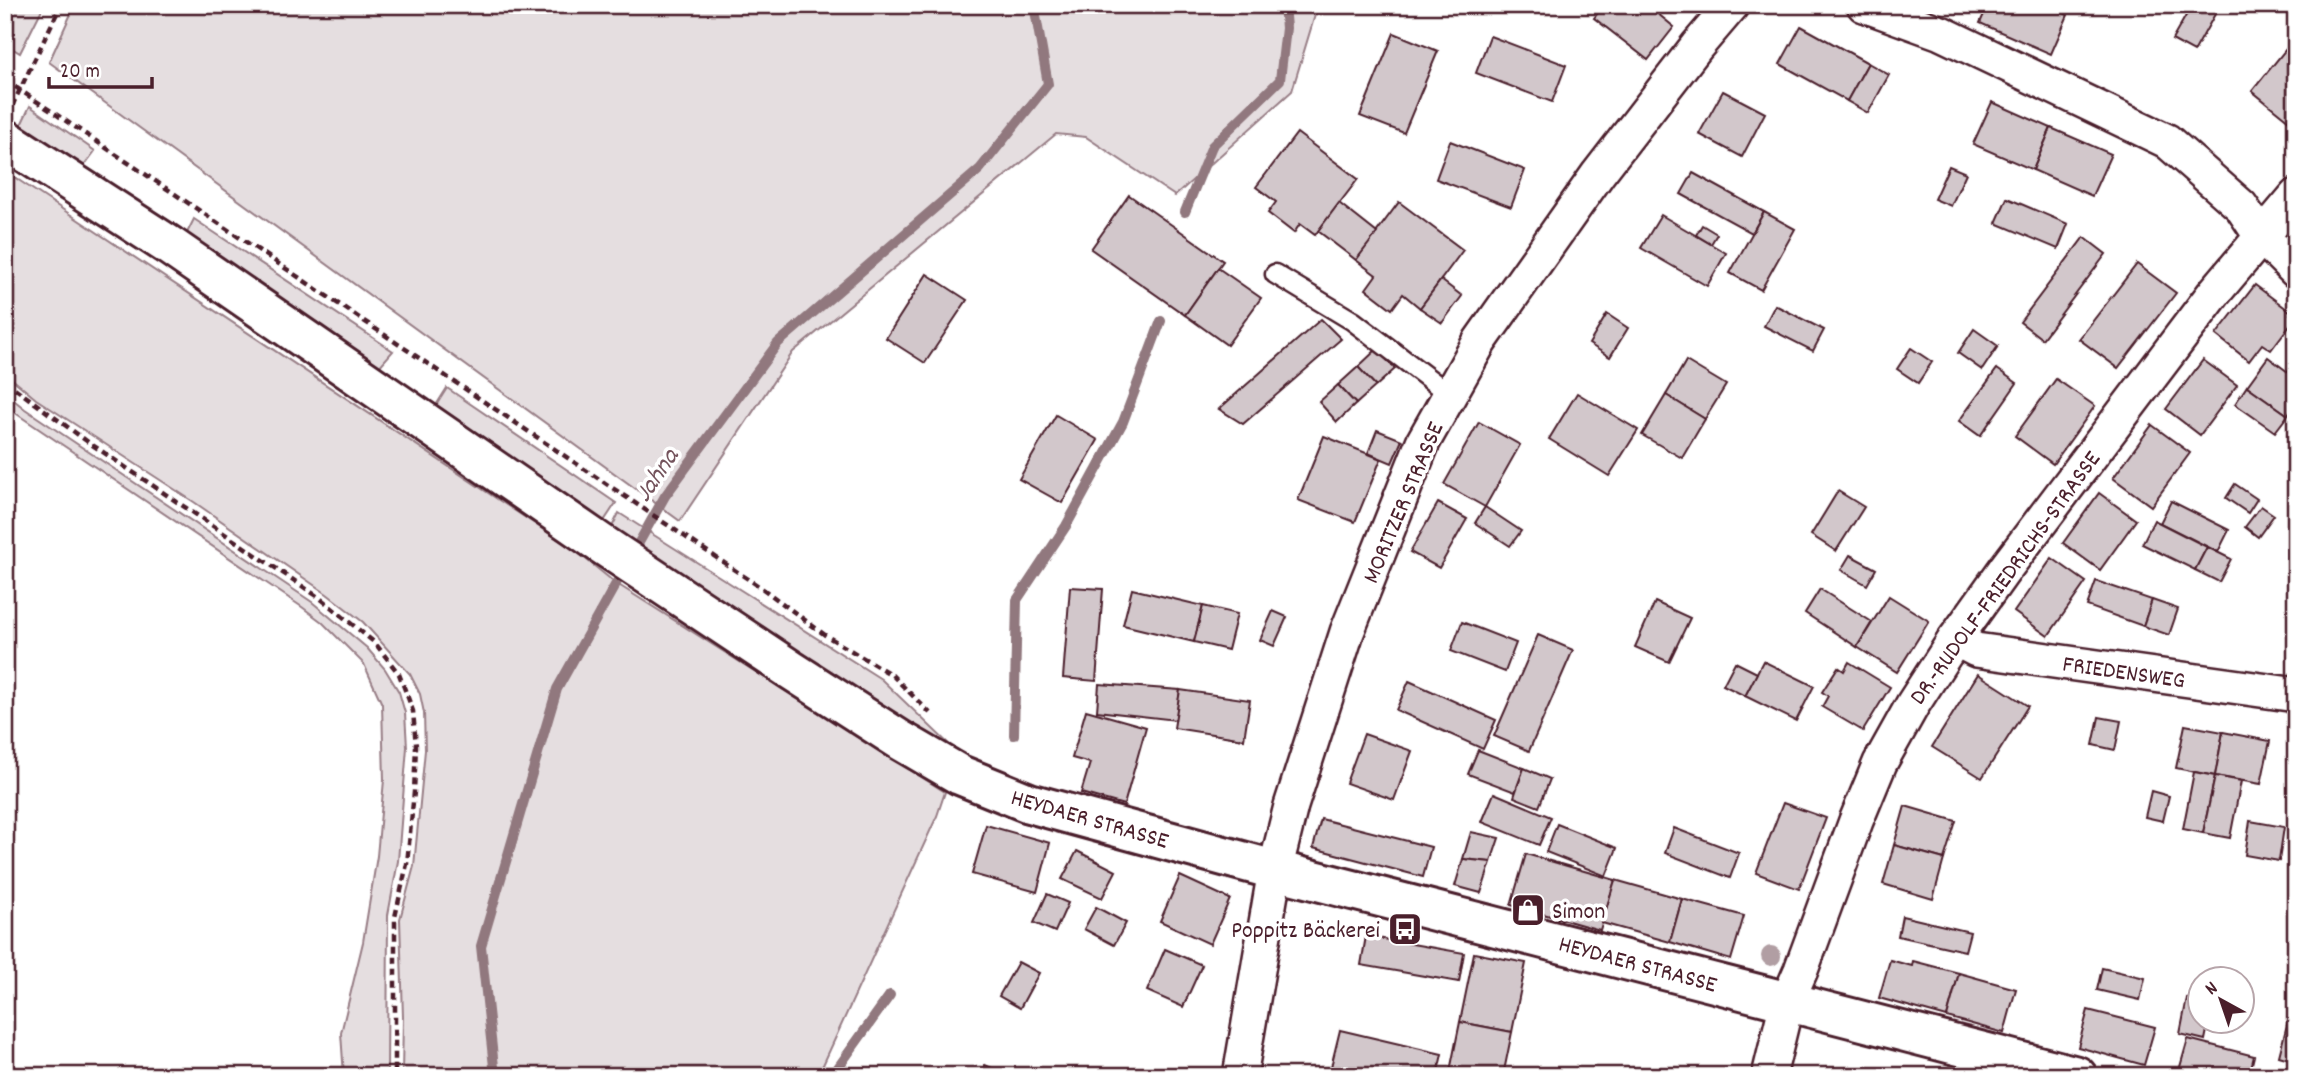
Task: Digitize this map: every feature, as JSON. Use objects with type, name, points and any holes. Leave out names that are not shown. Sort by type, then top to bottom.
[{"type":"main road","name":"HEYDAER STRASSE","points":[[5,139],[170,246],[600,543],[791,670],[960,775],[1030,803],[1275,870],[2077,1076]]},
{"type":"street","name":"MORITZER STRASSE","points":[[1240,1076],[1275,870],[1291,806],[1348,632],[1423,442],[1480,341],[1598,174],[1732,5]]},
{"type":"street","points":[[1864,5],[1941,33],[2166,141],[2241,206],[2260,236],[2296,271]]},
{"type":"street","name":"DR.-RUDOLF-FRIEDRICHS-STRASSE","points":[[1769,1076],[1787,1002],[1880,763],[1913,704],[1955,639],[2214,293],[2296,196]]},
{"type":"street","name":"FRIEDENSWEG","points":[[1955,639],[1976,650],[2296,695]]},
{"type":"lane","points":[[1275,274],[1353,321],[1449,394]]},
{"type":"path","points":[[20,89],[61,5]]},
{"type":"path","points":[[5,80],[763,589],[825,635],[892,675],[936,719]]},
{"type":"path","points":[[5,382],[88,442],[320,597],[375,643],[399,674],[413,710],[416,746],[407,864],[394,917],[395,1076]]},
{"type":"shaded area","points":[[5,5],[44,5],[20,53],[5,44]]},
{"type":"shaded area","points":[[75,5],[1318,5],[1292,91],[1175,196],[1086,137],[1056,134],[793,352],[680,521],[49,62]]},
{"type":"shaded area","points":[[30,106],[95,151],[84,166],[21,125]]},
{"type":"shaded area","points":[[5,171],[577,552],[614,582],[945,792],[937,816],[818,1076],[402,1076],[400,919],[414,866],[425,750],[424,713],[420,694],[410,674],[363,622],[327,594],[194,502],[36,399],[5,373]]},
{"type":"shaded area","points":[[194,219],[393,351],[379,367],[326,335],[186,235]]},
{"type":"shaded area","points":[[447,388],[616,503],[604,521],[435,407]]},
{"type":"shaded area","points":[[5,393],[312,602],[367,648],[385,669],[399,692],[405,713],[407,747],[398,861],[388,915],[387,1076],[344,1076],[341,1033],[363,942],[377,856],[384,780],[382,704],[364,664],[322,622],[302,607],[5,406]]},
{"type":"shaded area","points":[[619,513],[881,679],[953,748],[951,755],[611,529]]},
{"type":"building","points":[[1604,5],[1647,5],[1674,27],[1648,60],[1594,18]]},
{"type":"building","points":[[1988,5],[2046,5],[2068,15],[2051,54],[1980,23]]},
{"type":"building","points":[[2192,5],[2220,5],[2194,52],[2172,40]]},
{"type":"building","points":[[1801,26],[1868,63],[1847,101],[1780,64]]},
{"type":"building","points":[[1394,33],[1438,51],[1404,133],[1360,116]]},
{"type":"building","points":[[1490,36],[1566,65],[1552,102],[1476,73]]},
{"type":"building","points":[[2286,49],[2296,56],[2295,126],[2252,91]]},
{"type":"building","points":[[1868,63],[1889,75],[1868,113],[1847,101]]},
{"type":"building","points":[[1723,91],[1765,113],[1742,157],[1699,134]]},
{"type":"building","points":[[1992,102],[2051,128],[2033,170],[1973,144]]},
{"type":"building","points":[[2051,128],[2111,154],[2092,196],[2033,170]]},
{"type":"building","points":[[1297,133],[1358,179],[1315,235],[1300,224],[1294,233],[1268,213],[1276,202],[1256,187]]},
{"type":"building","points":[[1450,141],[1525,170],[1511,207],[1436,179]]},
{"type":"building","points":[[1949,166],[1966,173],[1951,206],[1934,199]]},
{"type":"building","points":[[1693,173],[1764,212],[1752,233],[1681,194]]},
{"type":"building","points":[[1129,195],[1223,261],[1185,315],[1091,249]]},
{"type":"building","points":[[2007,198],[2068,224],[2058,249],[1996,223]]},
{"type":"building","points":[[1399,202],[1463,250],[1420,308],[1403,294],[1392,309],[1366,289],[1376,275],[1356,260]]},
{"type":"building","points":[[1339,203],[1377,233],[1356,260],[1318,231]]},
{"type":"building","points":[[1764,212],[1795,229],[1761,290],[1730,273]]},
{"type":"building","points":[[1661,215],[1726,253],[1707,286],[1641,248]]},
{"type":"building","points":[[1702,225],[1717,234],[1711,244],[1696,235]]},
{"type":"building","points":[[2084,237],[2106,254],[2042,339],[2020,322]]},
{"type":"building","points":[[2137,264],[2176,293],[2118,368],[2079,339]]},
{"type":"building","points":[[1218,268],[1261,298],[1227,345],[1185,315]]},
{"type":"building","points":[[927,274],[967,300],[925,363],[886,338]]},
{"type":"building","points":[[1441,280],[1462,296],[1442,323],[1420,308]]},
{"type":"building","points":[[2255,285],[2295,318],[2271,350],[2262,344],[2249,361],[2216,335]]},
{"type":"building","points":[[1775,305],[1824,330],[1813,351],[1764,326]]},
{"type":"building","points":[[1607,314],[1628,328],[1610,357],[1589,344]]},
{"type":"building","points":[[1321,319],[1341,339],[1243,424],[1219,409]]},
{"type":"building","points":[[1974,329],[1998,346],[1982,370],[1958,353]]},
{"type":"building","points":[[1911,348],[1932,362],[1918,383],[1897,369]]},
{"type":"building","points":[[1377,349],[1395,369],[1376,386],[1358,367]]},
{"type":"building","points":[[2268,357],[2296,378],[2296,404],[2288,415],[2247,386]]},
{"type":"building","points":[[2203,360],[2237,385],[2200,435],[2166,409]]},
{"type":"building","points":[[1686,361],[1726,385],[1705,419],[1666,395]]},
{"type":"building","points":[[1358,367],[1376,386],[1356,404],[1338,385]]},
{"type":"building","points":[[1997,369],[2017,383],[1980,436],[1959,421]]},
{"type":"building","points":[[2056,379],[2095,406],[2053,464],[2015,436]]},
{"type":"building","points":[[1338,385],[1356,404],[1337,422],[1319,402]]},
{"type":"building","points":[[2247,386],[2288,415],[2275,432],[2235,404]]},
{"type":"building","points":[[1577,393],[1638,430],[1609,476],[1549,439]]},
{"type":"building","points":[[1666,395],[1705,419],[1682,458],[1642,435]]},
{"type":"building","points":[[1056,415],[1098,440],[1062,503],[1019,479]]},
{"type":"building","points":[[1479,422],[1520,445],[1485,507],[1444,484]]},
{"type":"building","points":[[2152,425],[2190,453],[2151,506],[2113,478]]},
{"type":"building","points":[[1377,430],[1402,440],[1392,463],[1368,453]]},
{"type":"building","points":[[1324,436],[1381,459],[1355,522],[1298,500]]},
{"type":"building","points":[[2235,484],[2257,499],[2248,513],[2226,498]]},
{"type":"building","points":[[1838,491],[1864,507],[1836,551],[1811,535]]},
{"type":"building","points":[[2099,493],[2136,520],[2100,570],[2063,543]]},
{"type":"building","points":[[2171,501],[2229,530],[2218,552],[2160,523]]},
{"type":"building","points":[[1438,503],[1467,519],[1439,568],[1410,552]]},
{"type":"building","points":[[2261,506],[2274,515],[2258,537],[2245,527]]},
{"type":"building","points":[[1485,507],[1521,531],[1510,546],[1475,523]]},
{"type":"building","points":[[2154,520],[2207,547],[2195,570],[2142,544]]},
{"type":"building","points":[[2207,547],[2231,559],[2219,582],[2195,570]]},
{"type":"building","points":[[1850,555],[1876,569],[1867,585],[1841,570]]},
{"type":"building","points":[[2052,558],[2086,582],[2048,636],[2014,612]]},
{"type":"building","points":[[2096,581],[2152,600],[2143,626],[2087,606]]},
{"type":"building","points":[[1070,587],[1103,589],[1096,681],[1063,678]]},
{"type":"building","points":[[1132,589],[1203,606],[1194,642],[1123,625]]},
{"type":"building","points":[[1820,589],[1872,622],[1857,647],[1805,613]]},
{"type":"building","points":[[1889,596],[1929,621],[1897,672],[1857,647]]},
{"type":"building","points":[[2152,600],[2178,609],[2169,635],[2143,626]]},
{"type":"building","points":[[1655,602],[1690,618],[1669,662],[1635,647]]},
{"type":"building","points":[[1203,606],[1237,614],[1228,650],[1194,642]]},
{"type":"building","points":[[1273,611],[1287,617],[1274,646],[1260,640]]},
{"type":"building","points":[[1462,622],[1516,643],[1505,672],[1451,651]]},
{"type":"building","points":[[1538,635],[1573,650],[1529,751],[1494,736]]},
{"type":"building","points":[[1763,661],[1814,686],[1796,721],[1745,696]]},
{"type":"building","points":[[1735,662],[1757,673],[1745,696],[1723,685]]},
{"type":"building","points":[[1849,662],[1890,687],[1863,731],[1822,707],[1828,696],[1822,692],[1838,667],[1844,671]]},
{"type":"building","points":[[1978,674],[2028,706],[1982,778],[1932,747]]},
{"type":"building","points":[[1409,681],[1496,720],[1483,749],[1396,710]]},
{"type":"building","points":[[1099,684],[1180,690],[1176,720],[1097,711]]},
{"type":"building","points":[[1180,690],[1250,700],[1244,739],[1174,728]]},
{"type":"building","points":[[1086,710],[1146,727],[1124,805],[1081,793],[1090,763],[1072,758]]},
{"type":"building","points":[[2099,717],[2121,721],[2115,750],[2093,745]]},
{"type":"building","points":[[2185,725],[2223,732],[2215,776],[2176,768]]},
{"type":"building","points":[[2223,732],[2270,741],[2261,784],[2215,776]]},
{"type":"building","points":[[1364,734],[1412,751],[1394,800],[1346,783]]},
{"type":"building","points":[[1478,750],[1524,768],[1515,792],[1468,774]]},
{"type":"building","points":[[1524,768],[1550,779],[1539,807],[1514,797]]},
{"type":"building","points":[[2194,772],[2215,776],[2203,833],[2183,829]]},
{"type":"building","points":[[2215,776],[2241,781],[2230,838],[2203,833]]},
{"type":"building","points":[[2151,791],[2169,796],[2163,821],[2145,817]]},
{"type":"building","points":[[1494,793],[1551,817],[1539,845],[1482,822]]},
{"type":"building","points":[[1783,803],[1826,818],[1799,889],[1756,873]]},
{"type":"building","points":[[1905,806],[1956,821],[1944,859],[1894,845]]},
{"type":"building","points":[[1321,819],[1431,847],[1423,877],[1313,848]]},
{"type":"building","points":[[2250,821],[2284,827],[2279,861],[2245,855]]},
{"type":"building","points":[[1557,824],[1617,848],[1606,876],[1546,852]]},
{"type":"building","points":[[986,825],[1050,843],[1037,892],[972,874]]},
{"type":"building","points":[[1674,828],[1739,853],[1730,878],[1665,853]]},
{"type":"building","points":[[1471,832],[1499,838],[1491,862],[1463,859]]},
{"type":"building","points":[[1894,845],[1944,859],[1933,899],[1883,884]]},
{"type":"building","points":[[1077,851],[1116,871],[1102,898],[1062,879]]},
{"type":"building","points":[[1526,854],[1615,880],[1600,930],[1511,905]]},
{"type":"building","points":[[1463,859],[1491,862],[1481,893],[1455,886]]},
{"type":"building","points":[[1180,876],[1230,899],[1210,944],[1160,921]]},
{"type":"building","points":[[1615,880],[1682,899],[1670,942],[1602,923]]},
{"type":"building","points":[[1047,894],[1068,903],[1055,932],[1034,923]]},
{"type":"building","points":[[1682,899],[1744,916],[1731,960],[1670,942]]},
{"type":"building","points":[[1096,907],[1126,923],[1114,945],[1084,929]]},
{"type":"building","points":[[1902,916],[1970,932],[1965,951],[1898,936]]},
{"type":"building","points":[[1366,936],[1464,953],[1459,982],[1361,965]]},
{"type":"building","points":[[1165,949],[1202,965],[1183,1007],[1147,991]]},
{"type":"building","points":[[1474,953],[1526,963],[1512,1032],[1460,1022]]},
{"type":"building","points":[[1890,960],[1912,966],[1913,961],[1959,973],[1947,1017],[1879,998]]},
{"type":"building","points":[[1018,962],[1039,973],[1020,1008],[999,996]]},
{"type":"building","points":[[2102,968],[2145,978],[2140,1000],[2097,990]]},
{"type":"building","points":[[1959,973],[2016,989],[2004,1033],[1947,1017]]},
{"type":"building","points":[[2294,997],[2296,998],[2296,1061],[2279,1056]]},
{"type":"building","points":[[2186,1003],[2186,1035],[2180,1034]]},
{"type":"building","points":[[2088,1010],[2155,1027],[2144,1065],[2078,1047]]},
{"type":"building","points":[[1460,1022],[1512,1032],[1503,1076],[1449,1076]]},
{"type":"building","points":[[1340,1030],[1442,1054],[1437,1076],[1329,1075]]},
{"type":"building","points":[[2188,1036],[2206,1036],[2205,1040]]},
{"type":"building","points":[[2188,1039],[2254,1056],[2249,1076],[2178,1074]]},
{"type":"building","points":[[985,1065],[1010,1076],[981,1076]]},
{"type":"waterway","name":"Jahna","points":[[495,1076],[481,946],[557,689],[665,496],[778,343],[980,169],[1048,84],[1034,5]]},
{"type":"waterway","points":[[1185,212],[1212,146],[1280,80],[1286,28],[1284,5]]},
{"type":"waterway","points":[[1014,735],[1017,600],[1066,526],[1123,422],[1161,321]]},
{"type":"waterway","points":[[832,1076],[890,995]]},
{"type":"place","name":"Simon","points":[[1528,910]]},
{"type":"place","name":"Poppitz Bäckerei","points":[[1405,929]]}]
